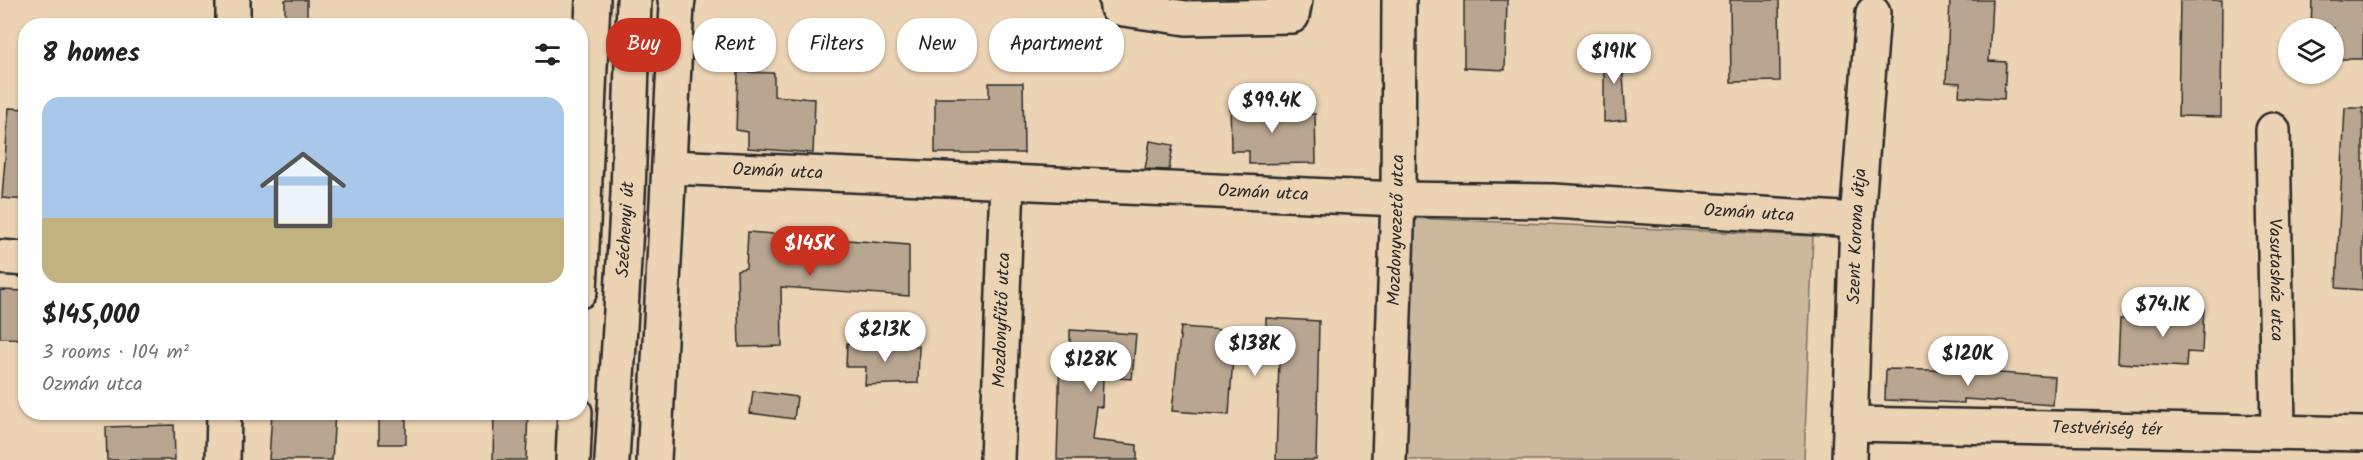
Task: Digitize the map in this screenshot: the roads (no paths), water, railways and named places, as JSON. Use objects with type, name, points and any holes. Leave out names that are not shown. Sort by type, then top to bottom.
[{"type":"street","points":[[233,0],[233,18]]},
{"type":"street","points":[[588,112],[593,0]]},
{"type":"street","name":"Széchenyi út","points":[[612,458],[628,194],[634,0]]},
{"type":"street","points":[[1116,0],[1117,8],[1186,18],[1292,16],[1295,0]]},
{"type":"street","name":"Mozdonyvezető utca","points":[[1389,460],[1398,198],[1399,0]]},
{"type":"street","points":[[654,460],[677,2]]},
{"type":"street","name":"Szent Korona útja","points":[[1849,460],[1857,220],[1873,13]]},
{"type":"street","name":"Vasutasház utca","points":[[2273,130],[2278,430]]},
{"type":"street","name":"Ozmán utca","points":[[670,167],[1398,198],[1553,201],[1857,220]]},
{"type":"street","name":"Mozdonyfűtő utca","points":[[998,460],[1006,182]]},
{"type":"street","points":[[0,257],[18,258]]},
{"type":"street","points":[[223,460],[225,420]]},
{"type":"street","points":[[573,460],[575,420]]},
{"type":"street","name":"Testvériség tér","points":[[1851,424],[2278,430],[2363,434]]}]
